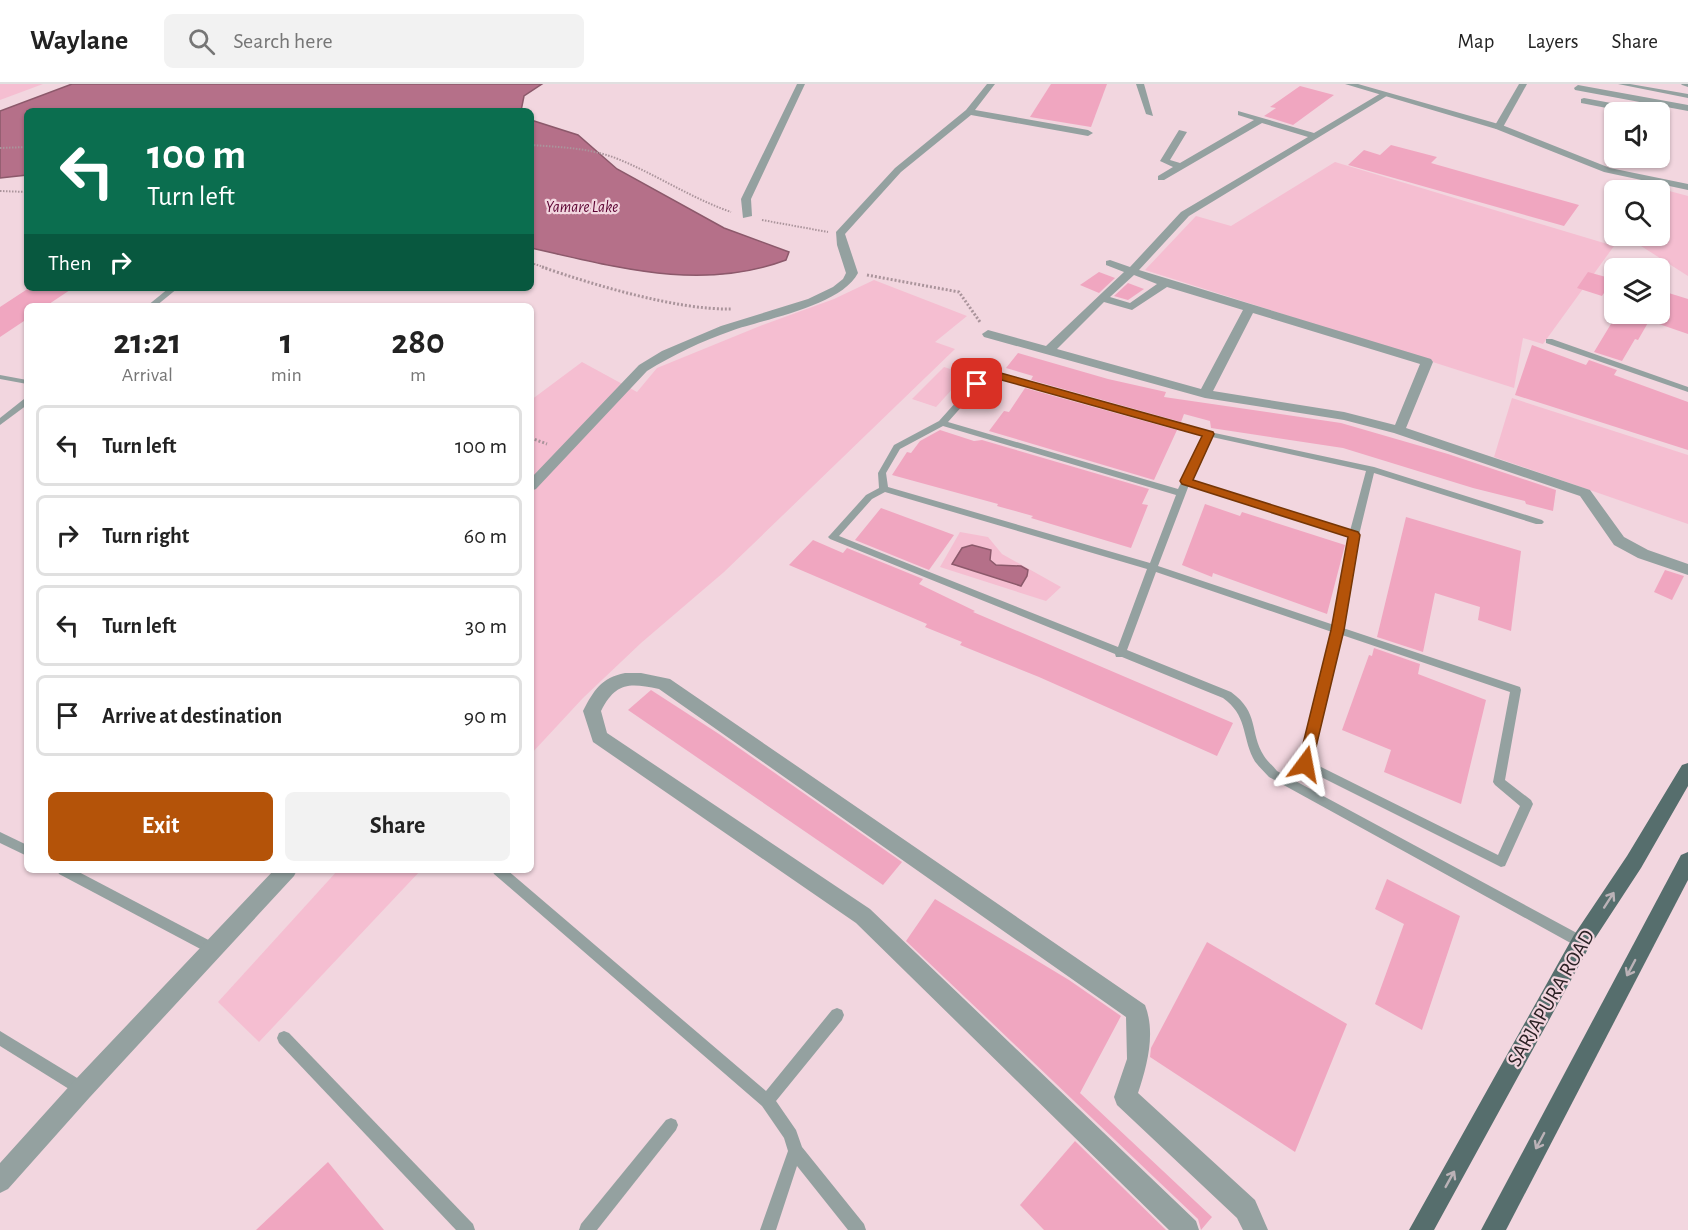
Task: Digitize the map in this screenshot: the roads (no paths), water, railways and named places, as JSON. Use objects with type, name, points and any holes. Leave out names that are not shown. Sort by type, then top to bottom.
[{"type":"main road","name":"SARJAPURA ROAD","points":[[1421,1230],[1581,942],[1634,862],[1688,770]]},
{"type":"main road","points":[[1493,1230],[1688,861]]},
{"type":"street","points":[[747,216],[746,199],[801,84]]},
{"type":"street","points":[[534,483],[643,368],[666,354],[725,329],[820,297],[848,281],[852,273],[840,234],[898,170],[969,112],[991,84]]},
{"type":"street","points":[[1140,84],[1150,114]]},
{"type":"street","points":[[1349,84],[1499,127],[1607,170],[1688,187]]},
{"type":"street","points":[[1499,127],[1523,84]]},
{"type":"street","points":[[1578,88],[1688,108]]},
{"type":"street","points":[[1048,351],[1133,270],[1185,214],[1386,94]]},
{"type":"street","points":[[1584,101],[1604,105]]},
{"type":"street","points":[[969,112],[1088,133]]},
{"type":"street","points":[[1241,112],[1314,136]]},
{"type":"street","points":[[1161,178],[1262,119]]},
{"type":"street","points":[[1181,166],[1165,161],[1182,132]]},
{"type":"street","points":[[1110,263],[1165,283],[1427,362],[1399,430]]},
{"type":"street","points":[[1102,298],[1132,307],[1165,283]]},
{"type":"street","points":[[1205,394],[1250,308]]},
{"type":"street","points":[[988,334],[1205,394],[1344,416],[1399,430],[1585,493],[1595,501],[1600,515],[1620,542],[1688,570]]},
{"type":"street","points":[[1187,1230],[863,916],[598,736],[592,711],[605,688],[620,681],[638,678],[664,684],[1137,1012],[1138,1059],[1125,1097],[1246,1209],[1256,1230]]},
{"type":"street","points":[[0,1181],[82,1089],[284,873]]},
{"type":"lane","points":[[1622,84],[1688,96]]},
{"type":"lane","points":[[155,303],[170,291]]},
{"type":"lane","points":[[1549,340],[1688,390]]},
{"type":"lane","points":[[884,489],[882,473],[897,447],[942,423],[977,384],[997,375],[1209,434],[1371,470],[1539,522]]},
{"type":"lane","points":[[0,377],[24,381]]},
{"type":"lane","points":[[0,422],[24,403]]},
{"type":"lane","points":[[942,423],[1181,493]]},
{"type":"lane","points":[[1120,654],[1181,493],[1209,434]]},
{"type":"lane","points":[[1371,470],[1354,535],[1338,630],[1305,764],[1501,862],[1527,804],[1499,782],[1516,690],[1338,630],[1154,568],[884,489],[868,497],[833,537],[1236,701],[1243,708],[1249,722],[1259,758],[1272,774],[1581,942]]},
{"type":"lane","points":[[1186,481],[1354,535]]},
{"type":"lane","points":[[0,837],[24,849]]},
{"type":"lane","points":[[69,873],[213,949]]},
{"type":"lane","points":[[501,873],[767,1101],[791,1135],[795,1151],[858,1230]]},
{"type":"lane","points":[[767,1101],[837,1015]]},
{"type":"lane","points":[[0,1038],[82,1089]]},
{"type":"lane","points":[[284,1038],[467,1230]]},
{"type":"lane","points":[[586,1230],[670,1125]]},
{"type":"lane","points":[[768,1230],[795,1151]]},
{"type":"water","points":[[72,84],[542,84],[524,96],[522,108],[24,108],[24,175],[0,178],[0,111]]},
{"type":"water","name":"Yamare Lake","points":[[534,121],[578,135],[617,169],[724,228],[789,252],[786,260],[754,269],[722,274],[658,273],[534,249]]},
{"type":"water","points":[[972,545],[991,550],[990,560],[996,565],[1021,566],[1028,570],[1021,586],[952,564],[962,548]]}]
